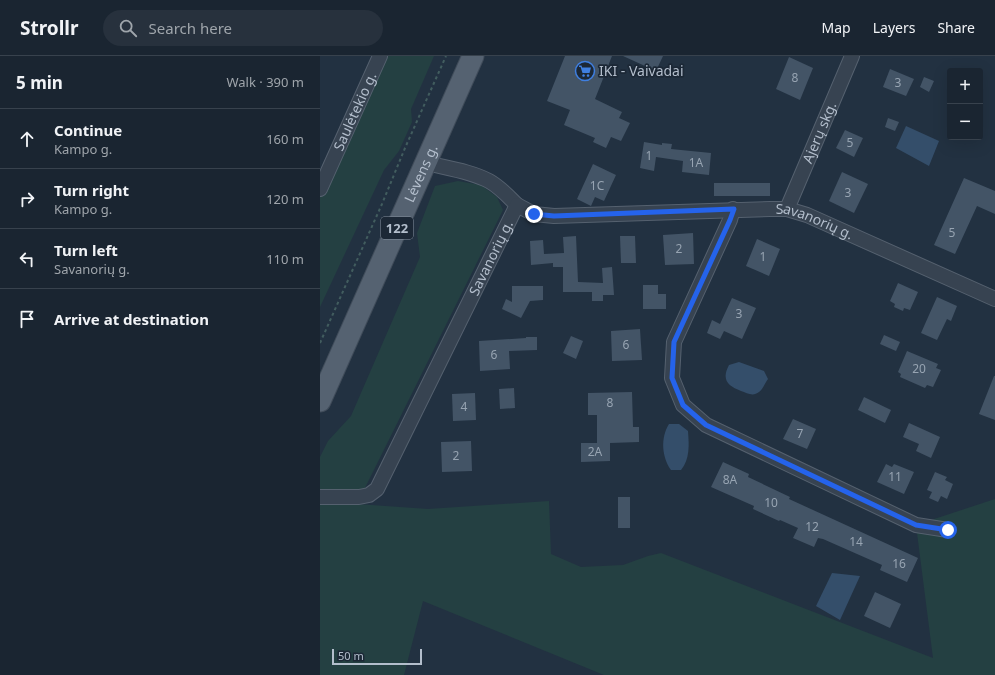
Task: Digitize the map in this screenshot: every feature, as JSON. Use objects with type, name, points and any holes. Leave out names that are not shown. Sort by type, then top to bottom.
[{"type":"main road","name":"Lėvens g.","points":[[320,401],[473,56]]},
{"type":"street","name":"Saulėtekio g.","points":[[320,189],[380,56]]},
{"type":"street","name":"Ajerų skg.","points":[[787,209],[852,56]]},
{"type":"street","points":[[426,162],[489,181],[517,205]]},
{"type":"street","name":"Savanorių g.","points":[[320,497],[359,497],[369,495],[377,489],[517,205],[534,214],[554,216],[734,209],[787,209],[808,215],[995,299]]},
{"type":"street","points":[[734,209],[674,342],[672,378],[683,405],[706,425],[916,525],[948,530]]},
{"type":"path","points":[[320,343],[446,56]]},
{"type":"green space","points":[[380,56],[434,56],[411,109],[412,122],[399,151],[384,170],[320,307],[320,190]]},
{"type":"green space","points":[[458,181],[481,185],[497,197],[503,210],[357,504],[428,509],[549,501],[551,554],[581,567],[623,565],[661,553],[933,658],[916,525],[995,499],[995,675],[604,675],[423,601],[404,675],[320,675],[320,457],[328,441],[351,416],[420,257],[417,233],[435,186]]},
{"type":"water","points":[[906,126],[939,141],[929,166],[896,148]]},
{"type":"water","points":[[739,362],[764,371],[768,379],[759,392],[750,394],[729,385],[727,382],[726,375],[729,365]]},
{"type":"water","points":[[669,424],[679,424],[688,431],[689,447],[686,461],[681,470],[671,470],[664,454],[664,435]]},
{"type":"water","points":[[832,573],[860,576],[840,620],[816,606]]},
{"type":"building","points":[[565,56],[612,56],[595,99],[622,112],[619,118],[630,123],[621,141],[611,137],[606,148],[593,142],[595,138],[564,125],[570,110],[547,101]]},
{"type":"building","points":[[623,56],[663,56],[656,71]]},
{"type":"building","points":[[789,57],[813,68],[800,100],[776,89]]},
{"type":"building","points":[[890,69],[914,79],[906,96],[883,87]]},
{"type":"building","points":[[924,77],[934,81],[929,92],[920,87]]},
{"type":"building","points":[[888,118],[899,122],[895,131],[885,127]]},
{"type":"building","points":[[845,130],[863,138],[854,157],[836,148]]},
{"type":"building","points":[[644,142],[662,145],[662,143],[672,144],[671,149],[711,153],[709,175],[682,172],[683,161],[656,157],[654,171],[640,168]]},
{"type":"building","points":[[593,164],[616,175],[604,201],[595,197],[591,206],[577,199]]},
{"type":"building","points":[[842,172],[868,184],[854,213],[829,201]]},
{"type":"building","points":[[964,178],[995,191],[995,214],[977,206],[955,254],[934,245]]},
{"type":"building","points":[[714,183],[770,183],[770,196],[714,196]]},
{"type":"building","points":[[693,233],[694,264],[665,265],[663,235]]},
{"type":"building","points":[[576,236],[578,282],[603,283],[602,268],[612,267],[614,295],[603,295],[603,301],[592,301],[592,292],[563,292],[563,267],[553,267],[553,263],[531,265],[530,241],[543,240],[544,254],[564,253],[563,237]]},
{"type":"building","points":[[620,236],[635,236],[636,263],[621,263]]},
{"type":"building","points":[[757,239],[780,249],[769,276],[746,266]]},
{"type":"building","points":[[898,283],[918,292],[910,310],[904,308],[903,311],[894,307],[895,304],[890,301]]},
{"type":"building","points":[[643,285],[658,285],[658,294],[666,294],[666,309],[643,309]]},
{"type":"building","points":[[512,286],[543,286],[543,300],[530,301],[521,318],[502,309],[506,299],[512,302]]},
{"type":"building","points":[[937,297],[957,306],[951,321],[947,319],[937,340],[921,333]]},
{"type":"building","points":[[732,298],[756,308],[742,339],[724,331],[720,339],[707,333],[712,320],[720,324]]},
{"type":"building","points":[[640,329],[642,360],[612,361],[611,331]]},
{"type":"building","points":[[884,335],[900,342],[896,351],[880,344]]},
{"type":"building","points":[[571,336],[583,341],[576,359],[563,353]]},
{"type":"building","points":[[537,337],[537,350],[509,351],[510,369],[480,371],[479,341]]},
{"type":"building","points":[[907,351],[938,364],[936,368],[941,370],[933,387],[927,385],[925,388],[900,377],[901,374],[898,372]]},
{"type":"building","points":[[995,376],[995,420],[979,414]]},
{"type":"building","points":[[514,388],[515,408],[500,409],[499,389]]},
{"type":"building","points":[[632,392],[633,427],[639,427],[639,442],[610,443],[610,461],[581,462],[581,443],[597,443],[597,415],[588,415],[588,393]]},
{"type":"building","points":[[475,393],[476,420],[453,421],[452,394]]},
{"type":"building","points":[[864,397],[891,410],[885,423],[858,410]]},
{"type":"building","points":[[793,419],[816,429],[807,449],[783,439]]},
{"type":"building","points":[[909,423],[940,437],[931,458],[916,451],[919,444],[903,437]]},
{"type":"building","points":[[471,441],[472,471],[442,472],[441,442]]},
{"type":"building","points":[[723,462],[749,474],[748,477],[790,497],[789,499],[918,558],[907,582],[880,570],[882,565],[823,539],[818,538],[814,547],[793,538],[798,528],[753,509],[754,506],[711,487]]},
{"type":"building","points":[[886,464],[892,467],[894,464],[914,472],[904,494],[877,482]]},
{"type":"building","points":[[935,472],[947,477],[945,480],[953,484],[947,499],[941,496],[938,502],[929,498],[932,492],[927,490]]},
{"type":"building","points":[[618,497],[630,497],[630,528],[618,528]]},
{"type":"building","points":[[875,592],[901,604],[890,628],[864,616]]},
{"type":"place","name":"IKI - Vaivadai","points":[[585,71]]},
{"type":"route","points":[[534,214],[554,216],[734,209],[674,342],[672,378],[683,405],[706,425],[916,525],[948,530]]}]
